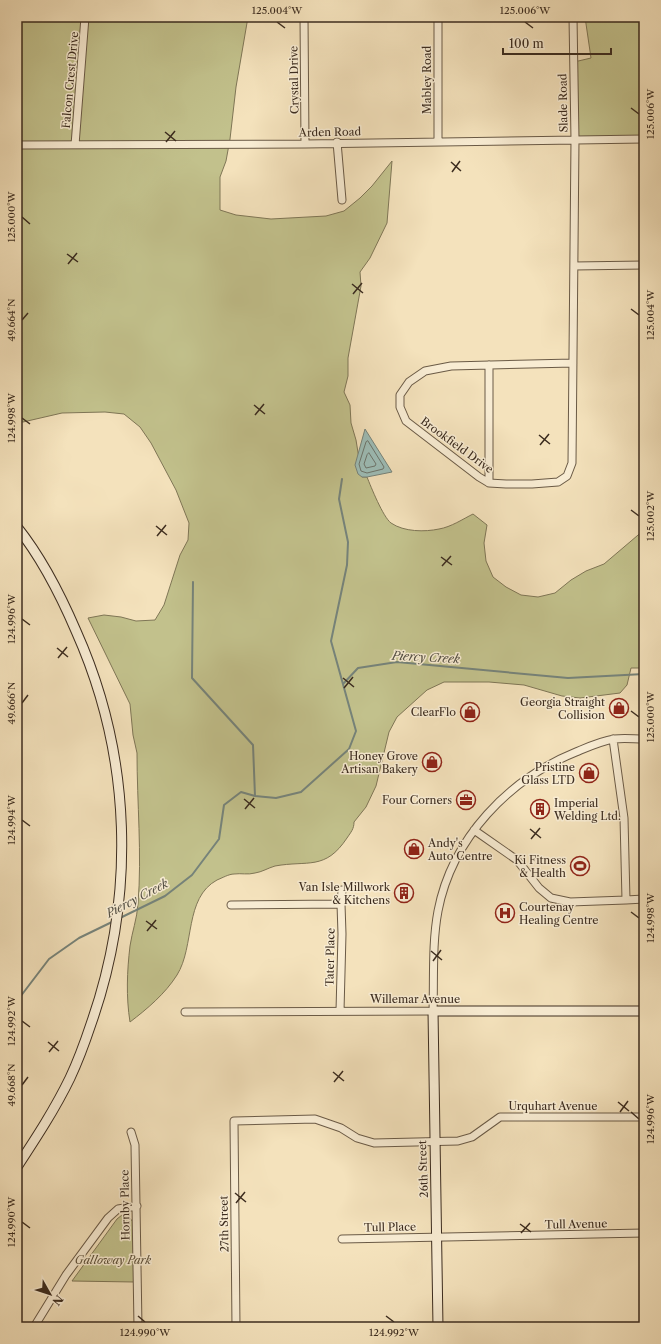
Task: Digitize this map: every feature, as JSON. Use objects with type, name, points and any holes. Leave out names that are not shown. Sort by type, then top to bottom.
[{"type":"main road","points":[[17,527],[38,558],[66,607],[87,654],[102,702],[115,755],[121,804],[122,846],[120,896],[117,924],[107,972],[83,1048],[55,1107],[17,1167]]},
{"type":"main road","name":"Willemar Avenue","points":[[433,1011],[644,1011]]},
{"type":"main road","name":"26th Street","points":[[433,1011],[438,1327]]},
{"type":"street","name":"Falcon Crest Drive","points":[[75,145],[85,17]]},
{"type":"street","name":"Crystal Drive","points":[[304,17],[305,144]]},
{"type":"street","name":"Mabley Road","points":[[438,17],[438,142]]},
{"type":"street","name":"Slade Road","points":[[573,17],[575,140]]},
{"type":"street","name":"Arden Road","points":[[17,145],[305,144],[337,142],[644,139]]},
{"type":"street","name":"Brookfield Drive","points":[[573,363],[452,366],[425,371],[409,382],[400,395],[400,407],[406,421],[489,483],[552,483],[558,482],[567,476],[572,463],[574,266],[575,140]]},
{"type":"street","points":[[337,142],[342,200]]},
{"type":"street","points":[[574,266],[644,265]]},
{"type":"street","points":[[489,365],[489,483]]},
{"type":"street","points":[[613,739],[624,818],[626,900]]},
{"type":"street","points":[[433,1011],[435,943],[438,910],[445,886],[458,856],[474,830],[498,802],[534,774],[560,758],[594,744],[613,739],[644,739]]},
{"type":"street","points":[[474,830],[517,860],[539,888],[552,898],[570,902],[644,899]]},
{"type":"street","name":"Tater Place","points":[[340,1011],[342,890]]},
{"type":"street","points":[[231,905],[341,904]]},
{"type":"street","name":"Willemar Avenue","points":[[185,1012],[433,1011]]},
{"type":"street","name":"Urquhart Avenue","points":[[234,1121],[315,1120],[341,1128],[357,1138],[374,1143],[458,1141],[472,1137],[500,1117],[644,1118]]},
{"type":"street","name":"27th Street","points":[[234,1121],[236,1327]]},
{"type":"street","name":"Hornby Place","points":[[131,1132],[135,1145],[138,1327]]},
{"type":"street","points":[[34,1327],[66,1275],[108,1218],[118,1209],[137,1206]]},
{"type":"street","name":"Tull Avenue","points":[[437,1237],[644,1233]]},
{"type":"street","name":"Tull Place","points":[[342,1238],[437,1237]]},
{"type":"green space","points":[[17,17],[248,17],[236,87],[230,139],[226,161],[220,177],[220,210],[236,215],[271,219],[326,216],[344,211],[372,186],[392,161],[387,223],[370,258],[360,272],[361,286],[348,358],[348,376],[344,392],[350,405],[351,423],[356,440],[362,477],[367,477],[381,508],[391,523],[408,530],[433,530],[448,527],[473,514],[487,525],[484,543],[486,561],[493,577],[506,587],[521,595],[538,597],[555,593],[571,580],[586,571],[604,564],[644,530],[644,668],[631,668],[627,685],[620,693],[580,698],[562,696],[524,685],[489,682],[444,682],[427,690],[397,717],[389,732],[376,786],[366,807],[354,822],[352,830],[339,848],[323,860],[275,866],[252,874],[230,875],[217,880],[207,888],[199,898],[191,923],[183,963],[177,975],[161,995],[130,1022],[127,994],[128,965],[137,910],[139,885],[137,753],[133,735],[130,704],[88,618],[104,615],[136,621],[155,620],[164,605],[180,555],[188,540],[189,523],[176,490],[151,443],[140,427],[124,414],[105,412],[62,413],[23,422],[17,420]]},
{"type":"green space","points":[[585,17],[644,17],[644,139],[575,140],[574,62],[591,58]]},
{"type":"green space","name":"Galloway Park","points":[[122,1215],[129,1217],[133,1222],[134,1282],[72,1281],[117,1219]]},
{"type":"water","points":[[365,429],[392,472],[367,477],[362,477],[358,474],[355,465]]},
{"type":"waterway","name":"Piercy Creek","points":[[120,918],[165,896],[192,875],[219,839],[224,805],[241,792],[255,796],[276,798],[301,792],[349,749],[356,731],[331,641],[347,565],[348,542],[339,499],[342,479]]},
{"type":"waterway","points":[[193,582],[192,678],[253,745],[255,796]]},
{"type":"waterway","name":"Piercy Creek","points":[[343,684],[358,668],[397,662],[568,678],[644,674]]},
{"type":"waterway","name":"Piercy Creek","points":[[17,1001],[49,959],[79,938],[114,921]]},
{"type":"place","name":"Georgia Straight Collision","points":[[619,708]]},
{"type":"place","name":"ClearFlo","points":[[470,712]]},
{"type":"place","name":"Honey Grove Artisan Bakery","points":[[432,762]]},
{"type":"place","name":"Pristine Glass LTD","points":[[589,773]]},
{"type":"place","name":"Four Corners","points":[[466,800]]},
{"type":"place","name":"Imperial Welding Ltd.","points":[[540,809]]},
{"type":"place","name":"Andy's Auto Centre","points":[[414,849]]},
{"type":"place","name":"Ki Fitness & Health","points":[[580,866]]},
{"type":"place","name":"Van Isle Millwork & Kitchens","points":[[404,893]]},
{"type":"place","name":"Courtenay Healing Centre","points":[[505,913]]}]
